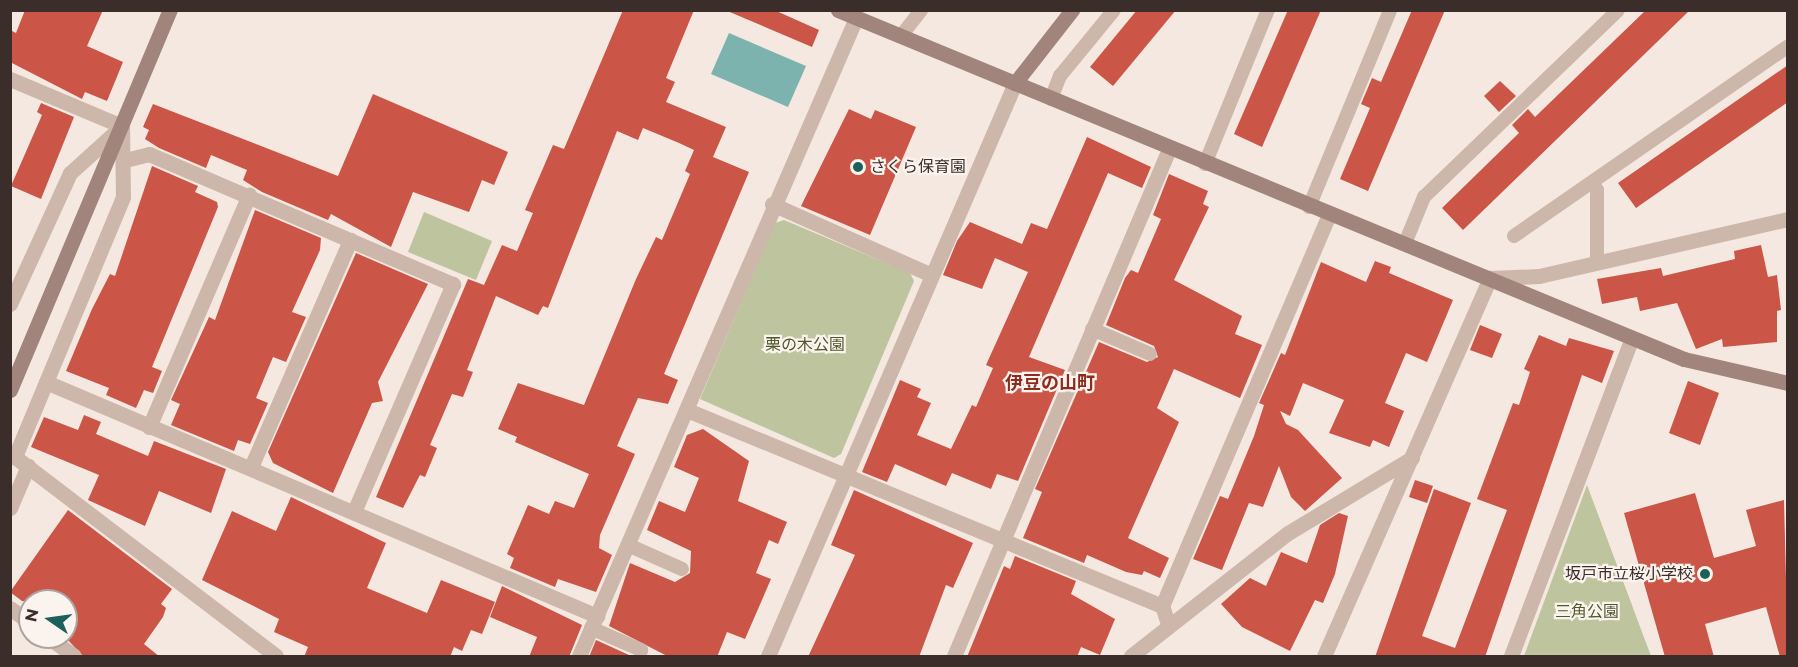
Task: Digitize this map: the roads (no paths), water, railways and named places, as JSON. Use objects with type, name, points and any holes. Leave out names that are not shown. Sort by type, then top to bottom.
[{"type":"street","points":[[10,390],[170,10]]},
{"type":"street","points":[[838,10],[1309,207],[1406,241],[1632,338],[1722,370],[1788,383]]},
{"type":"street","points":[[768,657],[929,274],[1015,83],[1072,10]]},
{"type":"street","points":[[579,657],[687,410],[772,204],[856,18]]},
{"type":"street","points":[[10,79],[122,126]]},
{"type":"street","points":[[122,126],[125,159],[123,197],[15,457],[276,657]]},
{"type":"street","points":[[10,304],[70,173],[122,126]]},
{"type":"street","points":[[954,657],[1169,149]]},
{"type":"street","points":[[125,159],[149,154],[453,284],[354,512]]},
{"type":"street","points":[[149,427],[249,195]]},
{"type":"street","points":[[772,204],[929,274]]},
{"type":"street","points":[[1168,624],[1162,606],[1329,214]]},
{"type":"street","points":[[1491,278],[1539,276],[1788,219]]},
{"type":"street","points":[[251,467],[350,240]]},
{"type":"street","points":[[1324,657],[1491,278]]},
{"type":"street","points":[[1511,657],[1632,338]]},
{"type":"street","points":[[46,382],[354,512],[594,622]]},
{"type":"street","points":[[687,410],[1001,543],[1162,606]]},
{"type":"street","points":[[1131,657],[1168,624],[1288,533],[1412,458]]},
{"type":"street","points":[[10,508],[28,466]]},
{"type":"lane","points":[[901,36],[921,10]]},
{"type":"lane","points":[[1051,99],[1060,76],[1114,10]]},
{"type":"lane","points":[[1205,164],[1268,10]]},
{"type":"lane","points":[[1309,207],[1390,10]]},
{"type":"lane","points":[[1406,241],[1424,197],[1618,10]]},
{"type":"lane","points":[[1514,236],[1788,46]]},
{"type":"lane","points":[[1591,183],[1597,190],[1597,262]]},
{"type":"lane","points":[[1092,329],[1150,354]]},
{"type":"lane","points":[[628,545],[682,569]]},
{"type":"lane","points":[[594,622],[641,650]]},
{"type":"water","points":[[729,33],[806,66],[788,107],[711,74]]},
{"type":"place","name":"さくら保育園","points":[[858,167]]},
{"type":"place","name":"坂戸市立桜小学校","points":[[1705,574]]},
{"type":"district","name":"伊豆の山町","points":[[1050,383]]},
{"type":"park label","name":"栗の木公園","points":[[805,345]]},
{"type":"park label","name":"三角公園","points":[[1587,612]]}]
